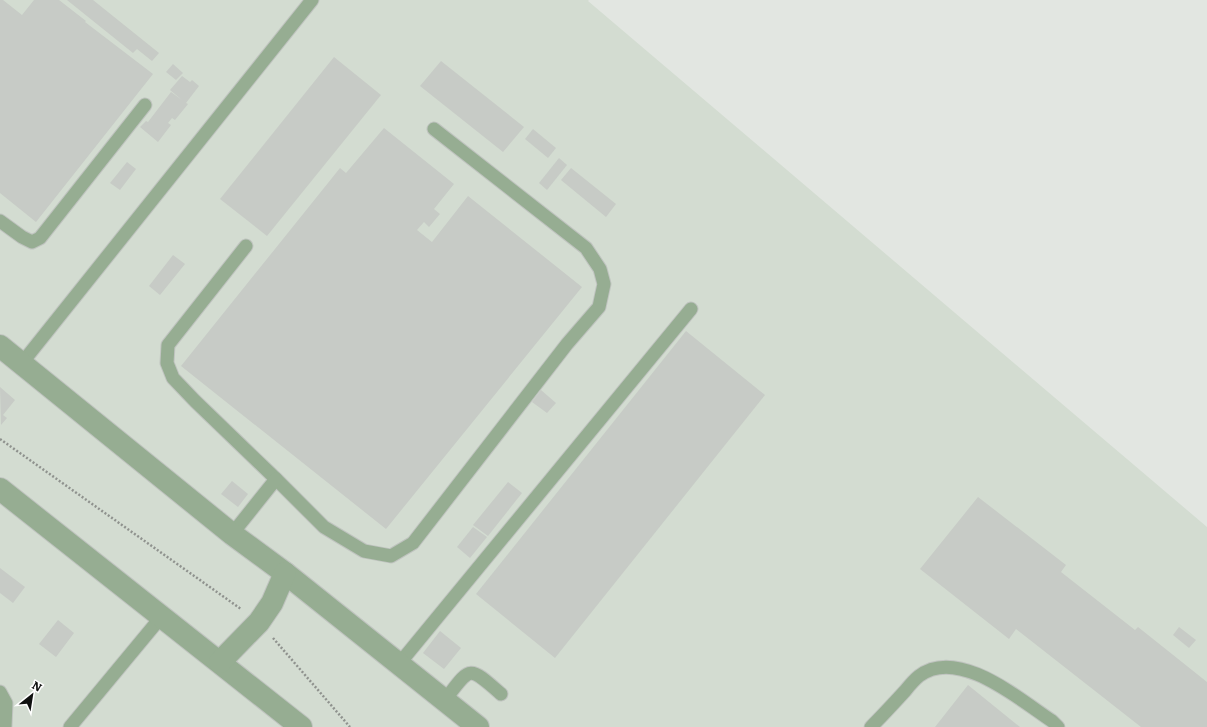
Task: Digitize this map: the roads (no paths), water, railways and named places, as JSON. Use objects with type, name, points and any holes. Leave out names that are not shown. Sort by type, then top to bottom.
[{"type":"street","points":[[0,346],[232,534],[286,572],[478,727]]},
{"type":"street","points":[[0,488],[301,727]]},
{"type":"street","points":[[220,662],[259,622],[272,603],[286,572]]},
{"type":"lane","points":[[22,363],[312,0]]},
{"type":"lane","points":[[0,221],[22,237],[32,242],[40,238],[145,105]]},
{"type":"lane","points":[[246,246],[168,345],[167,363],[173,378],[194,401],[324,527],[364,551],[391,556],[413,543],[562,350],[600,307],[604,284],[600,269],[586,248],[434,129]]},
{"type":"lane","points":[[399,664],[692,309]]},
{"type":"lane","points":[[232,534],[276,479]]},
{"type":"lane","points":[[70,727],[162,616]]},
{"type":"lane","points":[[871,727],[919,676],[935,668],[952,667],[971,672],[1000,686],[1058,727]]},
{"type":"lane","points":[[445,700],[462,678],[468,673],[481,676],[501,694]]},
{"type":"lane","points":[[0,692],[6,703],[5,727]]}]
